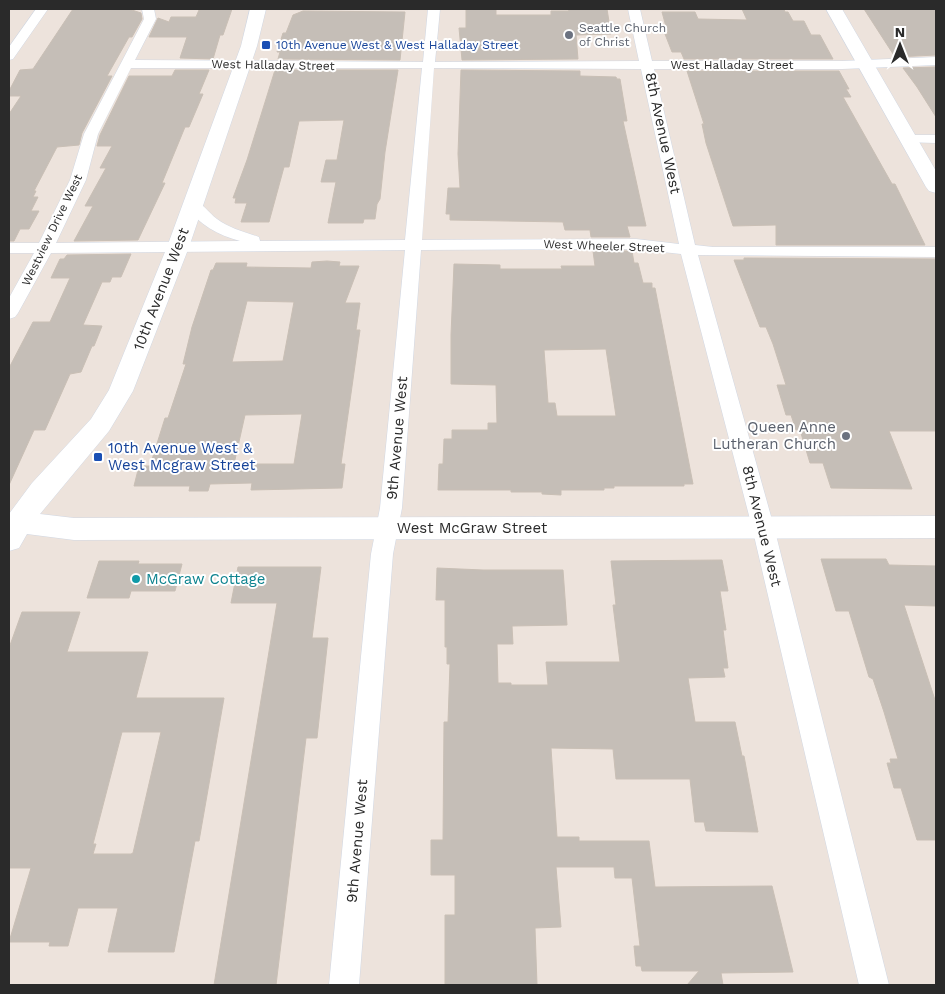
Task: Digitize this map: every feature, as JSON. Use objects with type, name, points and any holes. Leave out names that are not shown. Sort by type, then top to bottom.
[{"type":"street","points":[[9,56],[42,9]]},
{"type":"street","name":"Westview Drive West","points":[[9,313],[45,248],[78,180],[91,134],[150,19],[148,9]]},
{"type":"street","name":"10th Avenue West","points":[[11,527],[100,425],[121,391],[178,247],[242,64],[258,9]]},
{"type":"street","name":"9th Avenue West","points":[[344,985],[382,554],[391,508],[434,9]]},
{"type":"street","name":"8th Avenue West","points":[[634,9],[648,64],[688,249],[763,527],[874,985]]},
{"type":"street","points":[[834,9],[936,187]]},
{"type":"street","name":"West Halladay Street","points":[[127,64],[842,65],[936,61]]},
{"type":"street","points":[[908,139],[936,139]]},
{"type":"street","name":"West Wheeler Street","points":[[192,205],[206,221],[231,233],[272,246]]},
{"type":"street","name":"West Wheeler Street","points":[[9,248],[636,244],[713,252],[936,252]]},
{"type":"street","name":"West McGraw Street","points":[[11,527],[74,529],[936,527]]},
{"type":"building","points":[[73,9],[129,9],[141,13],[142,19],[132,37],[129,37],[107,76],[112,76],[82,133],[79,145],[57,147],[34,191],[36,191],[33,197],[38,197],[31,211],[39,211],[29,229],[20,229],[14,241],[9,241],[9,114],[21,96],[9,96],[9,91],[20,70],[33,69]]},
{"type":"building","points":[[232,9],[223,35],[220,35],[213,59],[180,58],[187,37],[149,37],[158,18],[169,22],[171,17],[196,17],[199,10]]},
{"type":"building","points":[[466,9],[496,9],[496,15],[551,15],[551,11],[569,11],[568,9],[607,9],[611,34],[576,35],[578,59],[462,60],[459,28],[466,28]]},
{"type":"building","points":[[742,9],[784,9],[793,21],[804,21],[811,35],[820,35],[833,59],[684,59],[681,52],[672,52],[665,34],[668,34],[662,12],[695,12],[698,19],[747,20]]},
{"type":"building","points":[[864,9],[936,9],[936,55],[895,57]]},
{"type":"building","points":[[303,11],[405,12],[400,60],[278,59],[280,52],[277,52],[283,33],[286,33],[293,15]]},
{"type":"building","points":[[936,67],[936,117],[903,68]]},
{"type":"building","points":[[175,70],[209,70],[199,94],[203,94],[189,127],[185,127],[162,183],[165,183],[138,240],[74,241],[93,206],[85,206],[106,168],[100,168],[112,146],[97,146],[100,135],[129,76],[172,76]]},
{"type":"building","points":[[275,70],[398,70],[385,152],[380,199],[377,204],[375,219],[364,219],[363,223],[328,223],[336,182],[321,182],[326,160],[337,160],[344,120],[299,121],[289,167],[284,167],[269,222],[241,222],[247,203],[235,203],[236,198],[233,198]]},
{"type":"building","points":[[461,70],[580,71],[580,76],[616,77],[620,79],[627,121],[623,121],[646,226],[627,226],[630,237],[591,237],[590,230],[565,230],[563,222],[450,220],[450,214],[446,214],[448,188],[460,188],[458,154]]},
{"type":"building","points":[[687,71],[839,71],[849,89],[846,89],[851,97],[843,97],[892,184],[895,184],[925,245],[776,245],[776,225],[733,226],[706,143],[702,124],[704,124]]},
{"type":"building","points":[[593,251],[632,251],[634,263],[638,263],[643,283],[652,283],[652,288],[655,288],[693,484],[684,484],[684,486],[614,486],[614,488],[604,488],[604,490],[561,490],[561,495],[542,494],[542,492],[511,492],[511,490],[438,490],[439,464],[443,464],[444,439],[452,439],[452,430],[488,430],[488,423],[497,423],[496,385],[451,384],[454,264],[500,265],[500,269],[562,269],[561,266],[595,266]],"holes":[[[606,349],[616,416],[557,416],[555,403],[548,403],[544,350]]]},
{"type":"building","points":[[131,254],[121,277],[112,277],[110,282],[102,282],[83,325],[102,326],[94,346],[92,346],[81,372],[70,374],[45,430],[34,430],[9,485],[9,368],[33,322],[50,322],[70,278],[51,278],[60,259],[64,259],[67,255]]},
{"type":"building","points":[[744,258],[936,259],[936,431],[889,431],[912,489],[831,488],[823,463],[810,463],[800,430],[796,430],[791,415],[786,415],[777,385],[786,385],[773,344],[766,327],[760,327],[734,260],[744,260]]},
{"type":"building","points":[[312,262],[340,262],[339,266],[359,266],[345,303],[360,303],[356,330],[360,330],[341,464],[345,464],[342,488],[251,490],[252,483],[210,484],[208,491],[189,491],[190,486],[134,486],[139,466],[150,466],[165,418],[168,418],[186,364],[183,364],[192,327],[211,270],[213,270],[216,263],[247,263],[246,267],[311,268]],"holes":[[[247,301],[294,302],[283,361],[232,362]],[[302,414],[294,464],[234,464],[245,415]]]},
{"type":"building","points":[[821,559],[886,559],[889,565],[936,566],[936,606],[904,605],[936,703],[936,840],[917,840],[901,788],[894,788],[887,763],[891,763],[890,759],[898,759],[884,712],[873,679],[869,677],[849,611],[836,611]]},
{"type":"building","points":[[722,560],[728,591],[720,591],[726,630],[723,630],[728,668],[723,668],[725,677],[688,678],[695,722],[735,722],[742,756],[744,756],[758,832],[706,831],[704,822],[695,822],[690,779],[616,779],[613,749],[551,748],[557,837],[579,837],[579,841],[649,841],[655,887],[772,886],[793,972],[721,973],[723,985],[687,985],[699,971],[642,971],[641,966],[636,966],[634,946],[640,946],[632,878],[615,878],[614,867],[556,867],[561,927],[535,928],[537,985],[445,985],[445,915],[455,915],[455,875],[431,875],[431,840],[443,840],[444,722],[448,722],[450,664],[447,664],[447,647],[445,647],[445,600],[436,600],[437,568],[563,570],[567,625],[512,626],[513,644],[497,644],[498,683],[548,685],[546,662],[620,662],[613,605],[616,605],[611,561]]},
{"type":"building","name":"McGraw Cottage","points":[[99,561],[139,561],[138,564],[182,564],[175,591],[131,591],[129,598],[87,598]]},
{"type":"building","points":[[238,567],[321,567],[312,638],[328,638],[317,738],[306,738],[276,985],[214,985],[277,603],[231,603]]},
{"type":"building","points":[[22,612],[80,612],[67,652],[148,652],[136,698],[224,698],[199,841],[195,841],[174,952],[108,952],[118,908],[78,908],[68,946],[49,946],[50,942],[9,942],[31,868],[9,868],[9,648]],"holes":[[[122,732],[161,732],[133,853],[93,854],[96,844],[93,844]]]},
{"type":"place","name":"Seattle Church of Christ","points":[[569,35]]},
{"type":"place","name":"10th Avenue West & West Halladay Street","points":[[266,45]]},
{"type":"place","name":"Queen Anne Lutheran Church","points":[[846,436]]},
{"type":"place","name":"10th Avenue West & West Mcgraw Street","points":[[98,457]]},
{"type":"place","name":"McGraw Cottage","points":[[136,579]]}]
